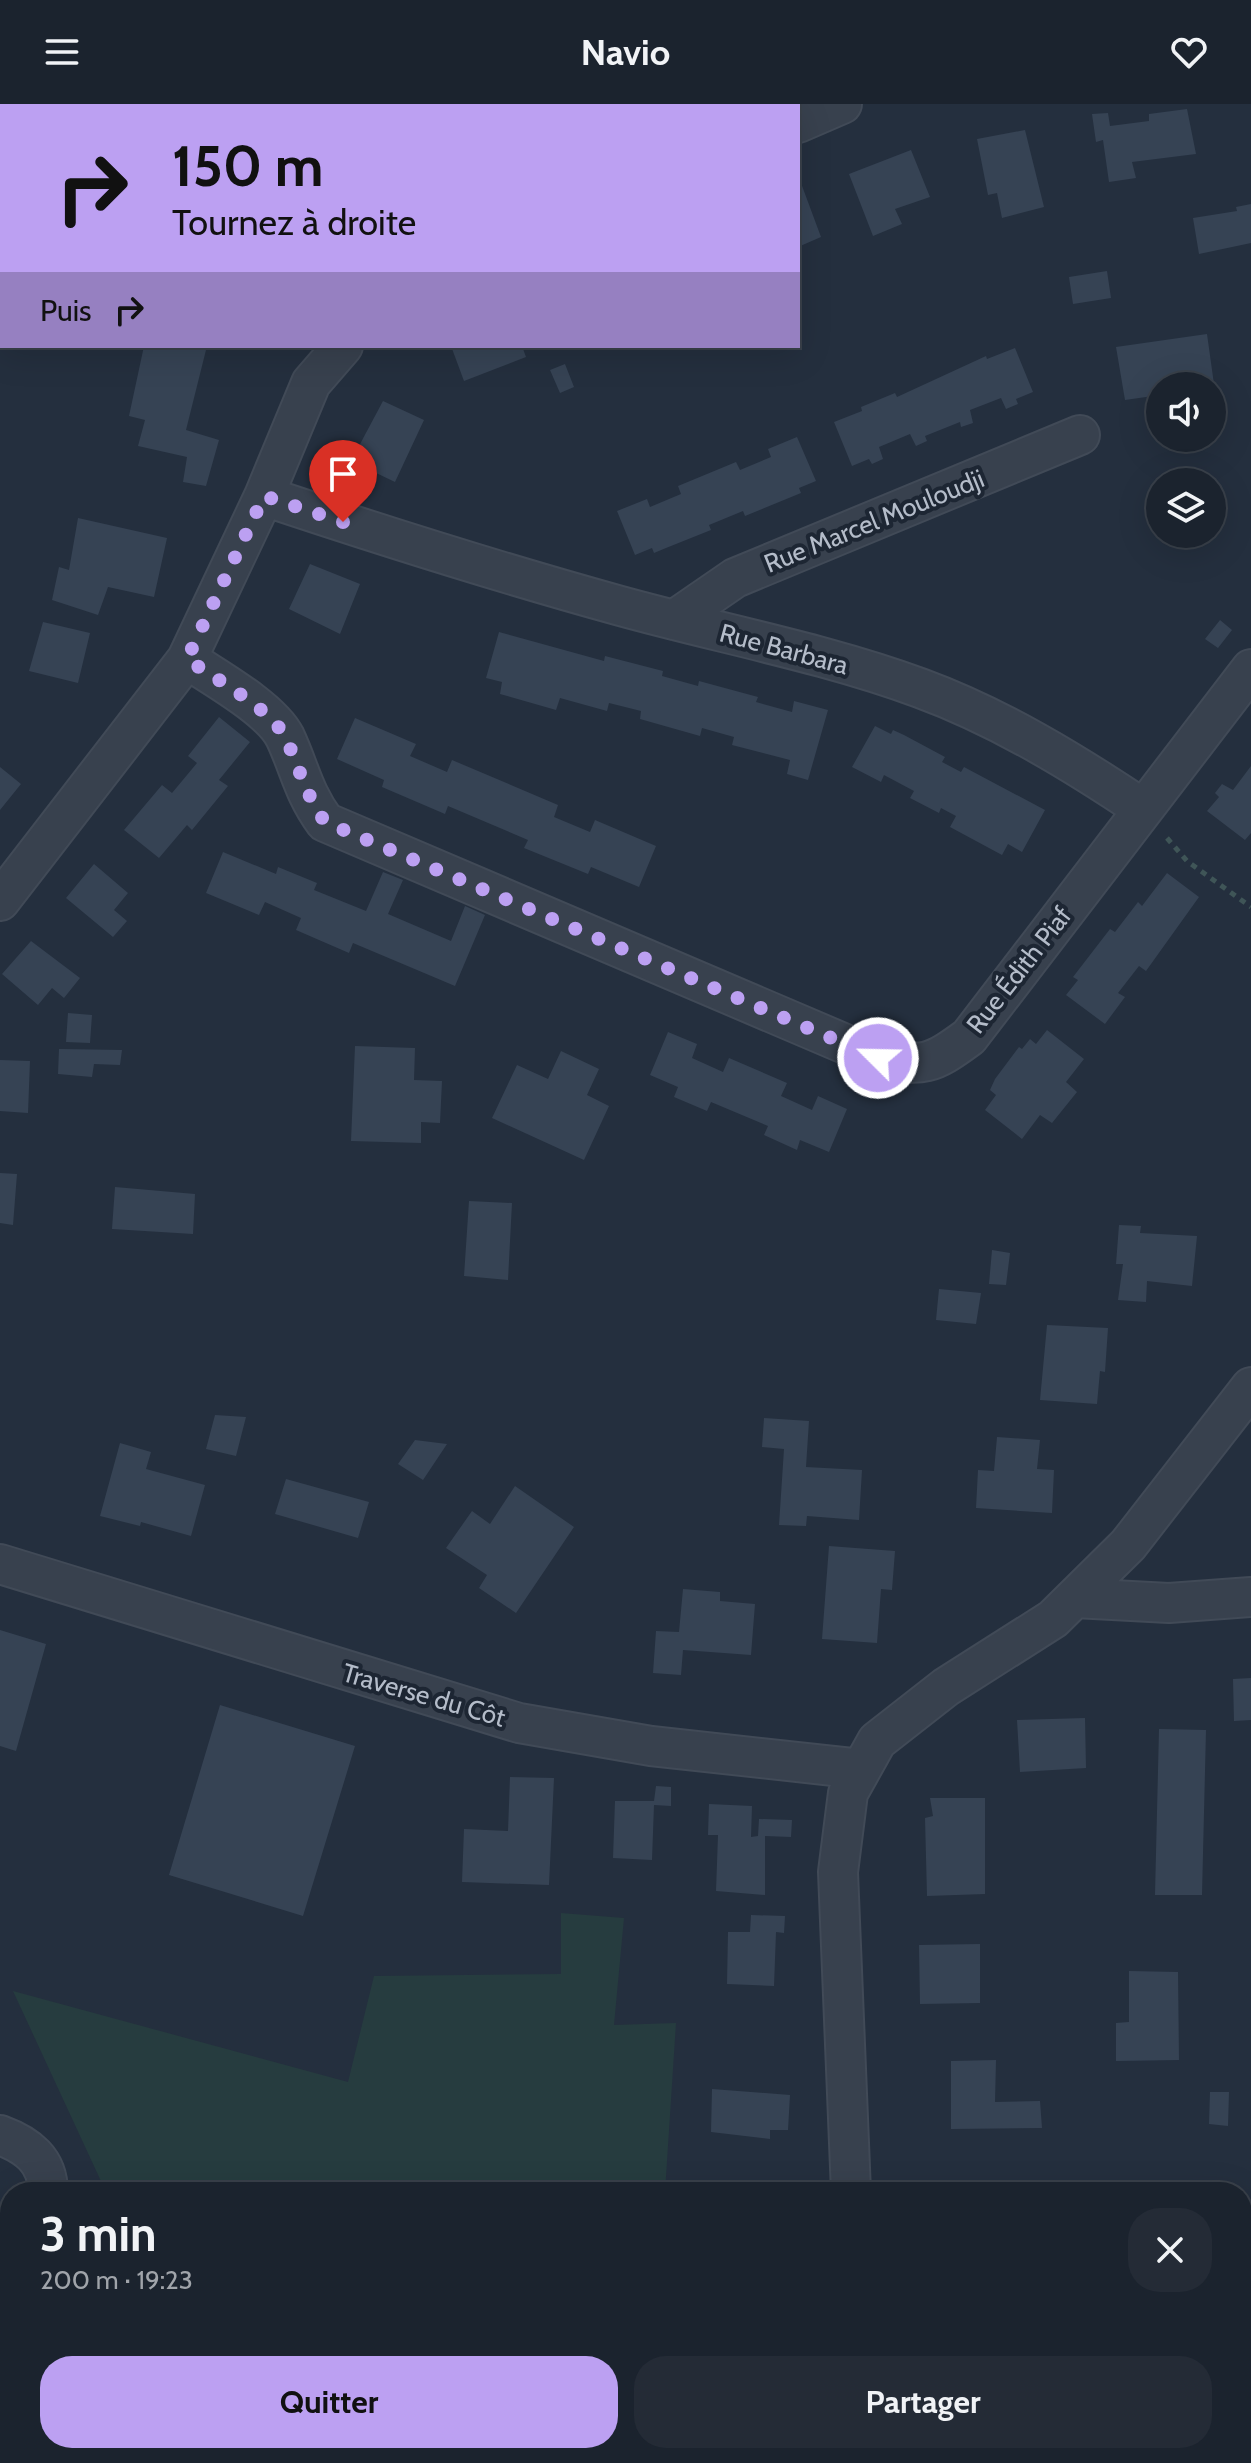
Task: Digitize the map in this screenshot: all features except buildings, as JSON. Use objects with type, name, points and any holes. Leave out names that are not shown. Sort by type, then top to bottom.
[{"type":"street","points":[[800,122],[842,104]]},
{"type":"street","points":[[0,901],[187,659],[264,496],[311,383],[341,348]]},
{"type":"street","name":"Rue Marcel Mouloudji","points":[[674,620],[735,578],[1080,435]]},
{"type":"street","name":"Rue Barbara","points":[[264,496],[674,620],[920,689],[977,712],[1072,763],[1143,809]]},
{"type":"street","name":"Rue Édith Piaf","points":[[187,659],[277,726],[284,735],[306,795],[325,822],[878,1058],[916,1065],[944,1056],[969,1037],[1251,669]]},
{"type":"street","points":[[851,2182],[838,1872],[848,1793],[877,1741],[946,1687],[1053,1619],[1128,1545],[1251,1387]]},
{"type":"street","name":"Traverse du Côt","points":[[0,1564],[519,1723],[651,1746],[861,1769]]},
{"type":"street","points":[[1075,1598],[1169,1603],[1251,1597]]},
{"type":"street","points":[[0,2135],[21,2142],[36,2154],[48,2182]]},
{"type":"path","points":[[1143,809],[1187,861],[1251,907]]},
{"type":"green space","points":[[561,1913],[624,1918],[614,2025],[676,2023],[666,2182],[101,2182],[13,1991],[348,2082],[374,1976],[561,1974]]},
{"type":"route","points":[[343,522],[264,496],[187,659],[269,717],[284,735],[306,795],[325,822],[878,1058]]}]
